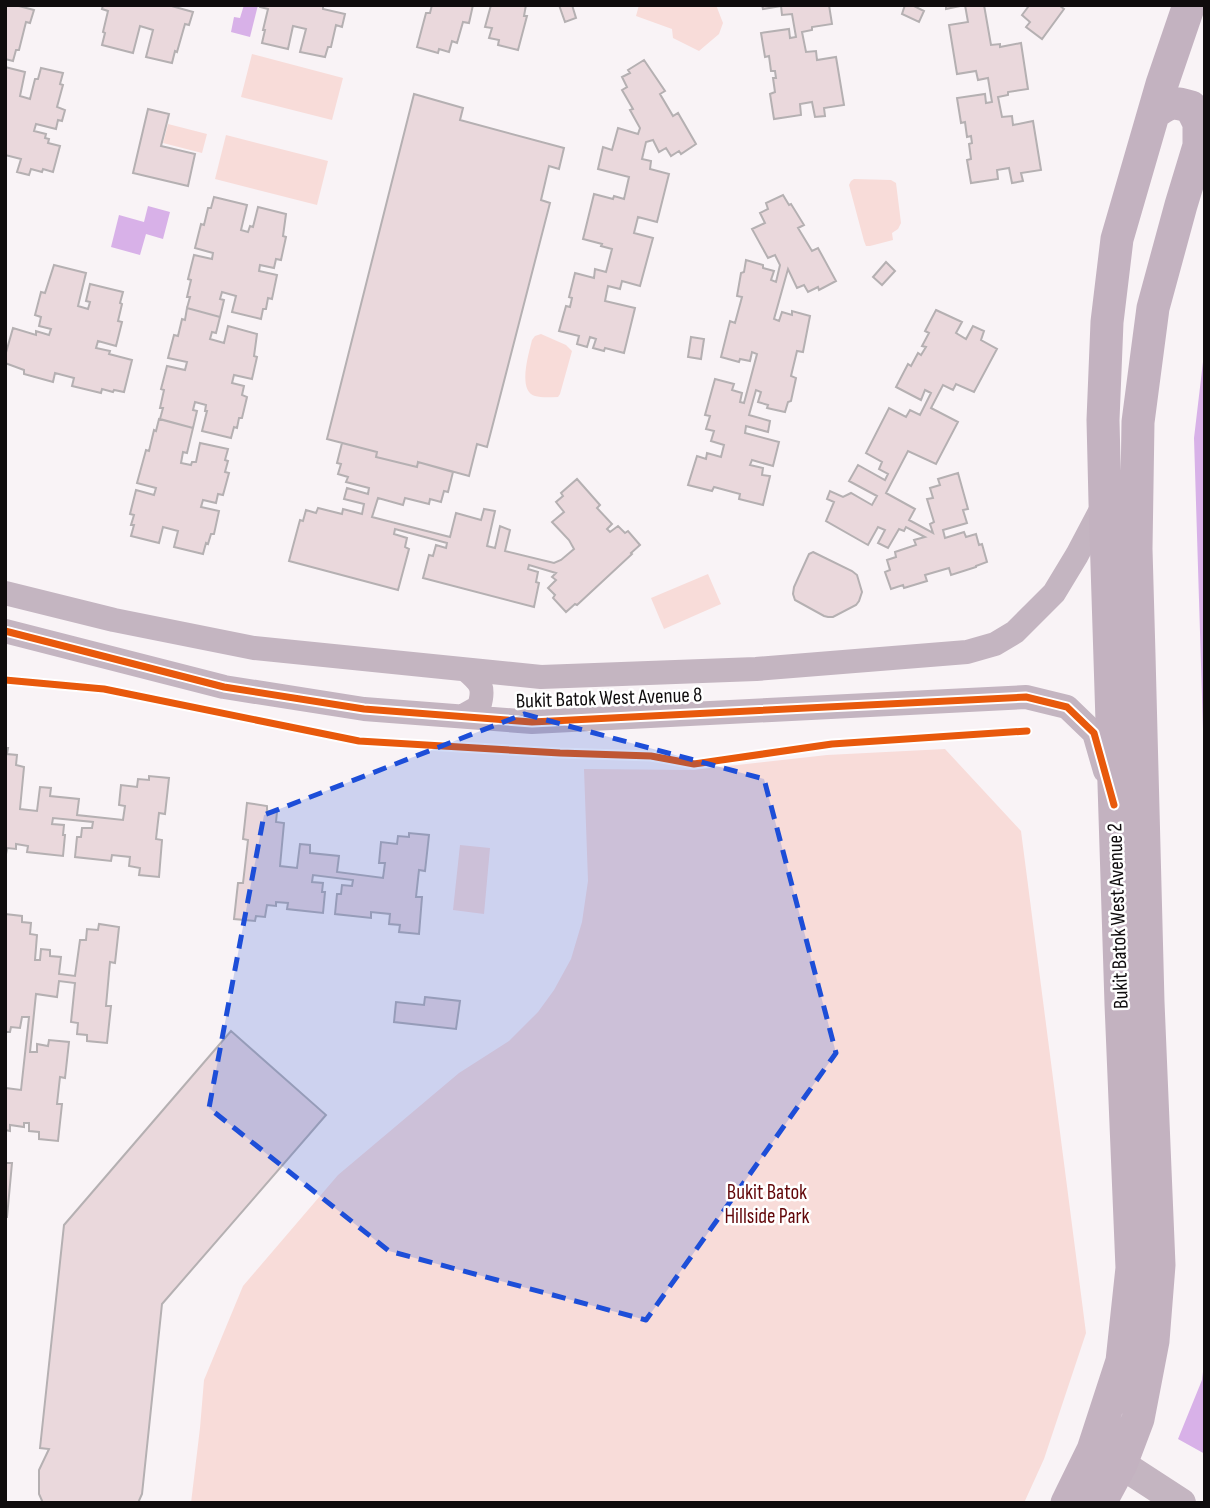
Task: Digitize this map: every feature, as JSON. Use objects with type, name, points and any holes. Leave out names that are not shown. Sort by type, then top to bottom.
[{"type":"main road","name":"Bukit Batok West Avenue 2","points":[[1093,1498],[1107,1457],[1122,1361],[1132,1268],[1105,502],[1103,420],[1107,322],[1117,239],[1189,5]]},
{"type":"main road","name":"Bukit Batok West Avenue 2","points":[[1107,1457],[1138,1419],[1151,1354],[1159,1265],[1137,589],[1138,422],[1153,309],[1202,136],[1191,107],[1168,103],[1154,113]]},
{"type":"street","name":"Bukit Batok West Avenue 8","points":[[5,593],[114,620],[254,648],[541,677],[756,669],[967,652],[995,644],[1015,632],[1054,593],[1105,502]]},
{"type":"street","name":"Bukit Batok West Avenue 8","points":[[5,631],[224,687],[364,709],[532,722],[1026,697],[1067,707],[1094,733],[1114,805]]},
{"type":"street","points":[[463,716],[479,707],[482,695],[480,682],[466,670]]},
{"type":"street","points":[[1107,1457],[1181,1503]]},
{"type":"highlighted area","points":[[524,714],[764,779],[836,1053],[646,1320],[389,1251],[209,1108],[264,815]]},
{"type":"green space","points":[[639,5],[716,5],[723,23],[719,34],[699,51],[673,38],[672,29],[636,16]]},
{"type":"green space","points":[[252,54],[343,78],[332,120],[241,97]]},
{"type":"green space","points":[[168,124],[207,134],[202,153],[163,143]]},
{"type":"green space","points":[[226,135],[328,161],[317,205],[215,179]]},
{"type":"green space","points":[[854,179],[891,180],[896,183],[901,223],[892,233],[893,240],[866,246],[849,185]]},
{"type":"green space","points":[[541,334],[566,345],[572,351],[558,397],[535,396],[530,393],[525,380],[532,340]]},
{"type":"green space","points":[[708,574],[721,604],[664,629],[651,598]]},
{"type":"green space","name":"Bukit Batok Hillside Park","points":[[945,749],[1021,831],[1086,1333],[1044,1459],[1024,1503],[191,1503],[204,1380],[243,1286],[338,1175],[459,1073],[509,1041],[538,1012],[571,959],[582,922],[588,881],[584,769],[693,770],[827,755]]},
{"type":"green space","points":[[460,845],[490,848],[484,914],[453,910]]},
{"type":"shaded area","points":[[244,5],[258,5],[250,37],[231,32],[234,17],[240,18]]},
{"type":"shaded area","points":[[148,206],[170,212],[163,239],[146,234],[140,255],[111,247],[119,215],[144,222]]},
{"type":"shaded area","points":[[1205,345],[1205,794],[1194,438]]},
{"type":"shaded area","points":[[1205,1356],[1205,1454],[1178,1439],[1202,1380]]},
{"type":"building","points":[[5,5],[34,10],[30,23],[26,22],[19,50],[16,50],[13,61],[5,59]]},
{"type":"building","points":[[103,5],[168,5],[193,12],[189,25],[185,24],[172,63],[146,57],[153,30],[140,26],[133,53],[102,45],[108,11],[102,9]]},
{"type":"building","points":[[260,5],[323,5],[323,9],[345,14],[342,27],[336,25],[331,47],[328,47],[325,57],[300,52],[306,29],[293,26],[288,49],[262,43],[268,9]]},
{"type":"building","points":[[432,5],[473,5],[469,23],[463,22],[457,43],[452,41],[449,52],[439,49],[438,53],[417,47],[426,13],[430,13]]},
{"type":"building","points":[[491,5],[526,5],[524,16],[527,16],[518,50],[498,45],[499,40],[489,38],[492,28],[485,27]]},
{"type":"building","points":[[559,5],[572,5],[576,18],[565,22]]},
{"type":"building","points":[[762,5],[829,5],[832,24],[812,27],[812,30],[802,32],[806,52],[816,51],[817,60],[836,57],[844,105],[824,108],[825,116],[815,117],[812,102],[800,104],[801,115],[774,119],[770,94],[775,92],[775,71],[771,71],[769,56],[765,57],[761,33],[789,29],[790,38],[796,37],[792,14],[782,15],[781,6],[763,9]]},
{"type":"building","points":[[905,5],[912,5],[924,11],[919,22],[902,14]]},
{"type":"building","points":[[946,5],[965,5],[946,9]]},
{"type":"building","points":[[965,5],[984,5],[991,45],[1000,44],[1000,47],[1021,43],[1028,89],[1008,92],[1008,95],[998,97],[1002,117],[1012,116],[1013,125],[1033,121],[1041,170],[1021,173],[1023,181],[1012,183],[1009,168],[997,170],[998,179],[971,183],[967,160],[971,159],[971,136],[967,137],[965,122],[961,123],[957,98],[985,94],[986,103],[992,102],[988,78],[978,80],[976,71],[957,74],[949,25],[968,22]]},
{"type":"building","points":[[1025,5],[1061,5],[1064,9],[1042,39],[1026,27],[1030,22],[1022,15],[1028,7]]},
{"type":"building","points":[[644,60],[665,91],[660,94],[673,116],[678,113],[696,144],[681,154],[679,151],[671,156],[666,148],[659,152],[653,140],[646,142],[642,159],[651,161],[650,169],[669,174],[657,222],[638,217],[634,233],[653,238],[640,286],[622,281],[620,289],[608,286],[605,301],[635,308],[624,353],[605,348],[604,351],[593,348],[596,339],[590,337],[587,347],[577,344],[579,336],[559,331],[566,306],[570,307],[572,298],[569,297],[575,273],[594,278],[595,269],[606,272],[612,249],[583,239],[594,194],[624,199],[629,177],[598,169],[603,147],[612,150],[618,128],[638,134],[640,128],[622,90],[627,87],[622,77]]},
{"type":"building","points":[[5,67],[25,72],[20,96],[30,99],[41,68],[63,73],[57,107],[65,110],[62,121],[58,120],[56,129],[36,124],[34,131],[46,134],[48,143],[60,146],[53,172],[31,169],[29,175],[17,172],[21,159],[5,155]]},
{"type":"building","points":[[414,94],[463,108],[460,120],[564,148],[559,169],[549,166],[541,200],[550,203],[487,447],[477,444],[469,476],[418,462],[417,467],[376,457],[377,452],[327,439]]},
{"type":"building","points":[[148,109],[169,114],[161,146],[195,154],[188,186],[133,173]]},
{"type":"building","points":[[783,195],[804,225],[798,228],[812,251],[818,248],[836,281],[819,290],[818,287],[808,292],[804,285],[797,288],[788,269],[774,319],[779,321],[782,312],[792,315],[792,311],[810,316],[803,352],[797,351],[791,376],[796,378],[791,401],[788,402],[785,412],[767,408],[768,405],[758,402],[761,392],[756,390],[749,415],[770,421],[768,432],[746,426],[745,433],[779,442],[773,466],[752,460],[750,465],[763,468],[762,475],[770,476],[763,505],[739,499],[740,494],[714,487],[712,491],[688,485],[697,456],[706,459],[707,453],[721,457],[724,445],[711,441],[714,431],[706,429],[710,416],[705,415],[715,379],[734,384],[732,390],[742,393],[740,402],[744,403],[757,354],[752,352],[750,361],[740,359],[739,362],[721,357],[730,321],[735,323],[742,297],[737,296],[746,260],[774,271],[771,280],[776,282],[780,265],[775,255],[768,258],[752,229],[765,223],[760,213],[768,209],[766,203]]},
{"type":"building","points":[[214,197],[247,205],[241,230],[248,232],[250,226],[253,227],[258,207],[286,214],[283,236],[286,237],[281,260],[276,259],[274,268],[260,265],[259,271],[277,275],[272,299],[268,298],[261,319],[232,312],[236,296],[222,292],[220,299],[224,300],[220,317],[187,308],[191,280],[188,279],[194,255],[212,259],[213,253],[195,248],[201,224],[204,225]]},
{"type":"building","points":[[886,262],[895,271],[882,285],[873,277]]},
{"type":"building","points":[[54,265],[86,273],[78,306],[88,309],[90,302],[86,301],[90,284],[123,292],[118,321],[122,322],[116,346],[98,341],[96,348],[132,360],[124,392],[102,389],[101,393],[72,386],[74,378],[55,373],[53,382],[24,374],[24,370],[5,363],[13,328],[36,335],[36,331],[49,335],[51,329],[39,326],[41,317],[35,315],[41,292],[45,293]]},
{"type":"building","points":[[187,308],[220,317],[216,333],[212,332],[210,339],[224,343],[228,326],[257,334],[254,356],[257,357],[252,379],[234,375],[232,383],[244,386],[242,395],[247,397],[242,418],[239,418],[237,428],[234,427],[231,438],[202,431],[206,405],[195,402],[193,410],[197,411],[193,428],[160,419],[164,390],[161,389],[167,366],[185,370],[187,362],[168,358],[174,335],[178,336]]},
{"type":"building","points":[[936,310],[962,322],[956,333],[966,339],[973,326],[984,331],[981,340],[997,349],[974,392],[956,384],[953,390],[943,385],[931,408],[958,422],[936,464],[908,451],[886,493],[915,509],[909,520],[933,533],[930,524],[934,522],[927,499],[933,498],[930,488],[940,485],[938,479],[958,473],[968,509],[963,510],[967,523],[943,530],[945,538],[964,532],[966,537],[976,534],[987,562],[951,575],[949,568],[925,575],[927,581],[891,589],[885,572],[890,570],[887,560],[896,557],[895,552],[916,545],[914,540],[925,537],[906,527],[904,531],[899,529],[888,548],[878,543],[885,530],[878,527],[868,545],[826,521],[834,502],[827,499],[830,491],[843,497],[851,493],[872,505],[877,496],[849,481],[858,465],[885,480],[888,474],[879,469],[882,462],[866,453],[889,408],[906,417],[910,410],[920,415],[931,393],[925,390],[921,400],[896,387],[908,364],[911,366],[918,353],[921,355],[926,347],[922,346],[929,333],[925,331]]},
{"type":"building","points":[[691,337],[704,339],[701,359],[688,357]]},
{"type":"building","points":[[159,419],[193,428],[187,453],[183,452],[181,463],[191,465],[196,462],[200,443],[228,449],[225,472],[229,473],[223,495],[218,494],[216,503],[203,500],[201,507],[219,511],[214,534],[211,534],[208,544],[206,543],[203,554],[174,547],[178,531],[163,527],[159,543],[131,536],[134,515],[130,514],[136,490],[154,495],[156,488],[137,483],[146,450],[149,451]]},
{"type":"building","points":[[342,443],[377,452],[376,457],[417,467],[418,462],[453,472],[448,492],[444,491],[441,502],[430,499],[429,504],[405,498],[403,505],[378,498],[372,517],[450,537],[456,513],[481,520],[484,509],[495,511],[487,546],[495,548],[500,526],[510,530],[505,551],[554,563],[574,549],[552,522],[564,512],[556,502],[563,496],[561,493],[577,479],[600,505],[597,508],[612,524],[607,529],[610,532],[618,526],[625,533],[628,531],[640,545],[577,605],[566,612],[548,588],[556,580],[552,577],[556,573],[529,565],[528,569],[538,572],[536,582],[539,583],[534,607],[423,578],[429,555],[433,556],[436,545],[446,548],[447,543],[395,529],[394,534],[407,538],[405,547],[409,549],[398,590],[289,561],[300,520],[303,521],[306,510],[316,513],[318,508],[342,514],[343,509],[362,514],[364,504],[344,499],[347,488],[368,494],[369,488],[346,482],[348,477],[338,474],[341,464],[337,463]]},
{"type":"building","points":[[813,552],[857,575],[862,592],[856,605],[828,617],[795,600],[794,587],[809,554]]},
{"type":"building","points":[[5,748],[8,748],[7,754],[17,755],[16,765],[24,767],[20,809],[37,811],[40,787],[51,788],[50,796],[79,799],[77,815],[123,820],[125,806],[119,805],[121,785],[137,787],[138,779],[149,780],[149,776],[169,778],[165,814],[159,813],[156,839],[162,840],[159,877],[139,875],[140,868],[129,866],[130,857],[112,855],[111,861],[75,857],[77,837],[81,837],[82,828],[92,828],[93,822],[53,818],[52,824],[64,825],[63,856],[27,852],[28,846],[16,844],[16,849],[7,848],[5,860]]},
{"type":"building","points":[[247,803],[267,806],[267,811],[277,812],[276,822],[284,823],[280,866],[297,868],[300,844],[310,845],[310,853],[339,856],[337,872],[383,878],[385,863],[379,863],[381,842],[397,844],[398,836],[409,837],[409,833],[429,835],[425,871],[419,870],[416,897],[422,897],[419,934],[399,932],[400,925],[389,924],[390,914],[371,912],[371,918],[335,914],[337,894],[341,894],[342,885],[352,886],[353,880],[313,875],[312,882],[323,883],[323,913],[287,909],[288,903],[276,902],[276,906],[267,905],[265,917],[256,916],[255,921],[234,919],[238,883],[243,883],[248,840],[243,839]]},
{"type":"building","points":[[5,914],[22,916],[22,922],[31,923],[30,934],[37,935],[35,960],[40,960],[41,949],[50,950],[50,956],[61,957],[59,974],[75,976],[80,940],[86,940],[87,929],[98,930],[99,924],[119,927],[115,963],[110,962],[106,1006],[111,1006],[107,1043],[87,1041],[87,1035],[77,1034],[78,1023],[71,1022],[75,983],[59,981],[57,997],[36,994],[30,1052],[37,1052],[37,1044],[48,1046],[49,1040],[69,1042],[65,1078],[60,1077],[57,1104],[62,1104],[58,1141],[39,1139],[39,1132],[29,1131],[29,1123],[24,1123],[24,1127],[10,1125],[10,1131],[5,1130],[5,1088],[21,1090],[29,1017],[22,1017],[20,1028],[11,1027],[10,1032],[5,1032]]},
{"type":"building","points":[[425,997],[460,1001],[456,1029],[394,1022],[396,1002],[424,1005]]},
{"type":"building","points":[[231,1031],[326,1115],[162,1304],[142,1494],[138,1503],[43,1503],[39,1494],[39,1470],[49,1449],[40,1448],[64,1225]]},
{"type":"building","points":[[5,1163],[12,1163],[7,1217],[5,1217]]},
{"type":"cycle path","points":[[5,631],[224,687],[364,709],[532,722],[1026,697],[1067,707],[1094,733],[1114,805]]},
{"type":"cycle path","points":[[5,680],[104,689],[359,741],[651,756],[694,764],[832,744],[1027,731]]}]
